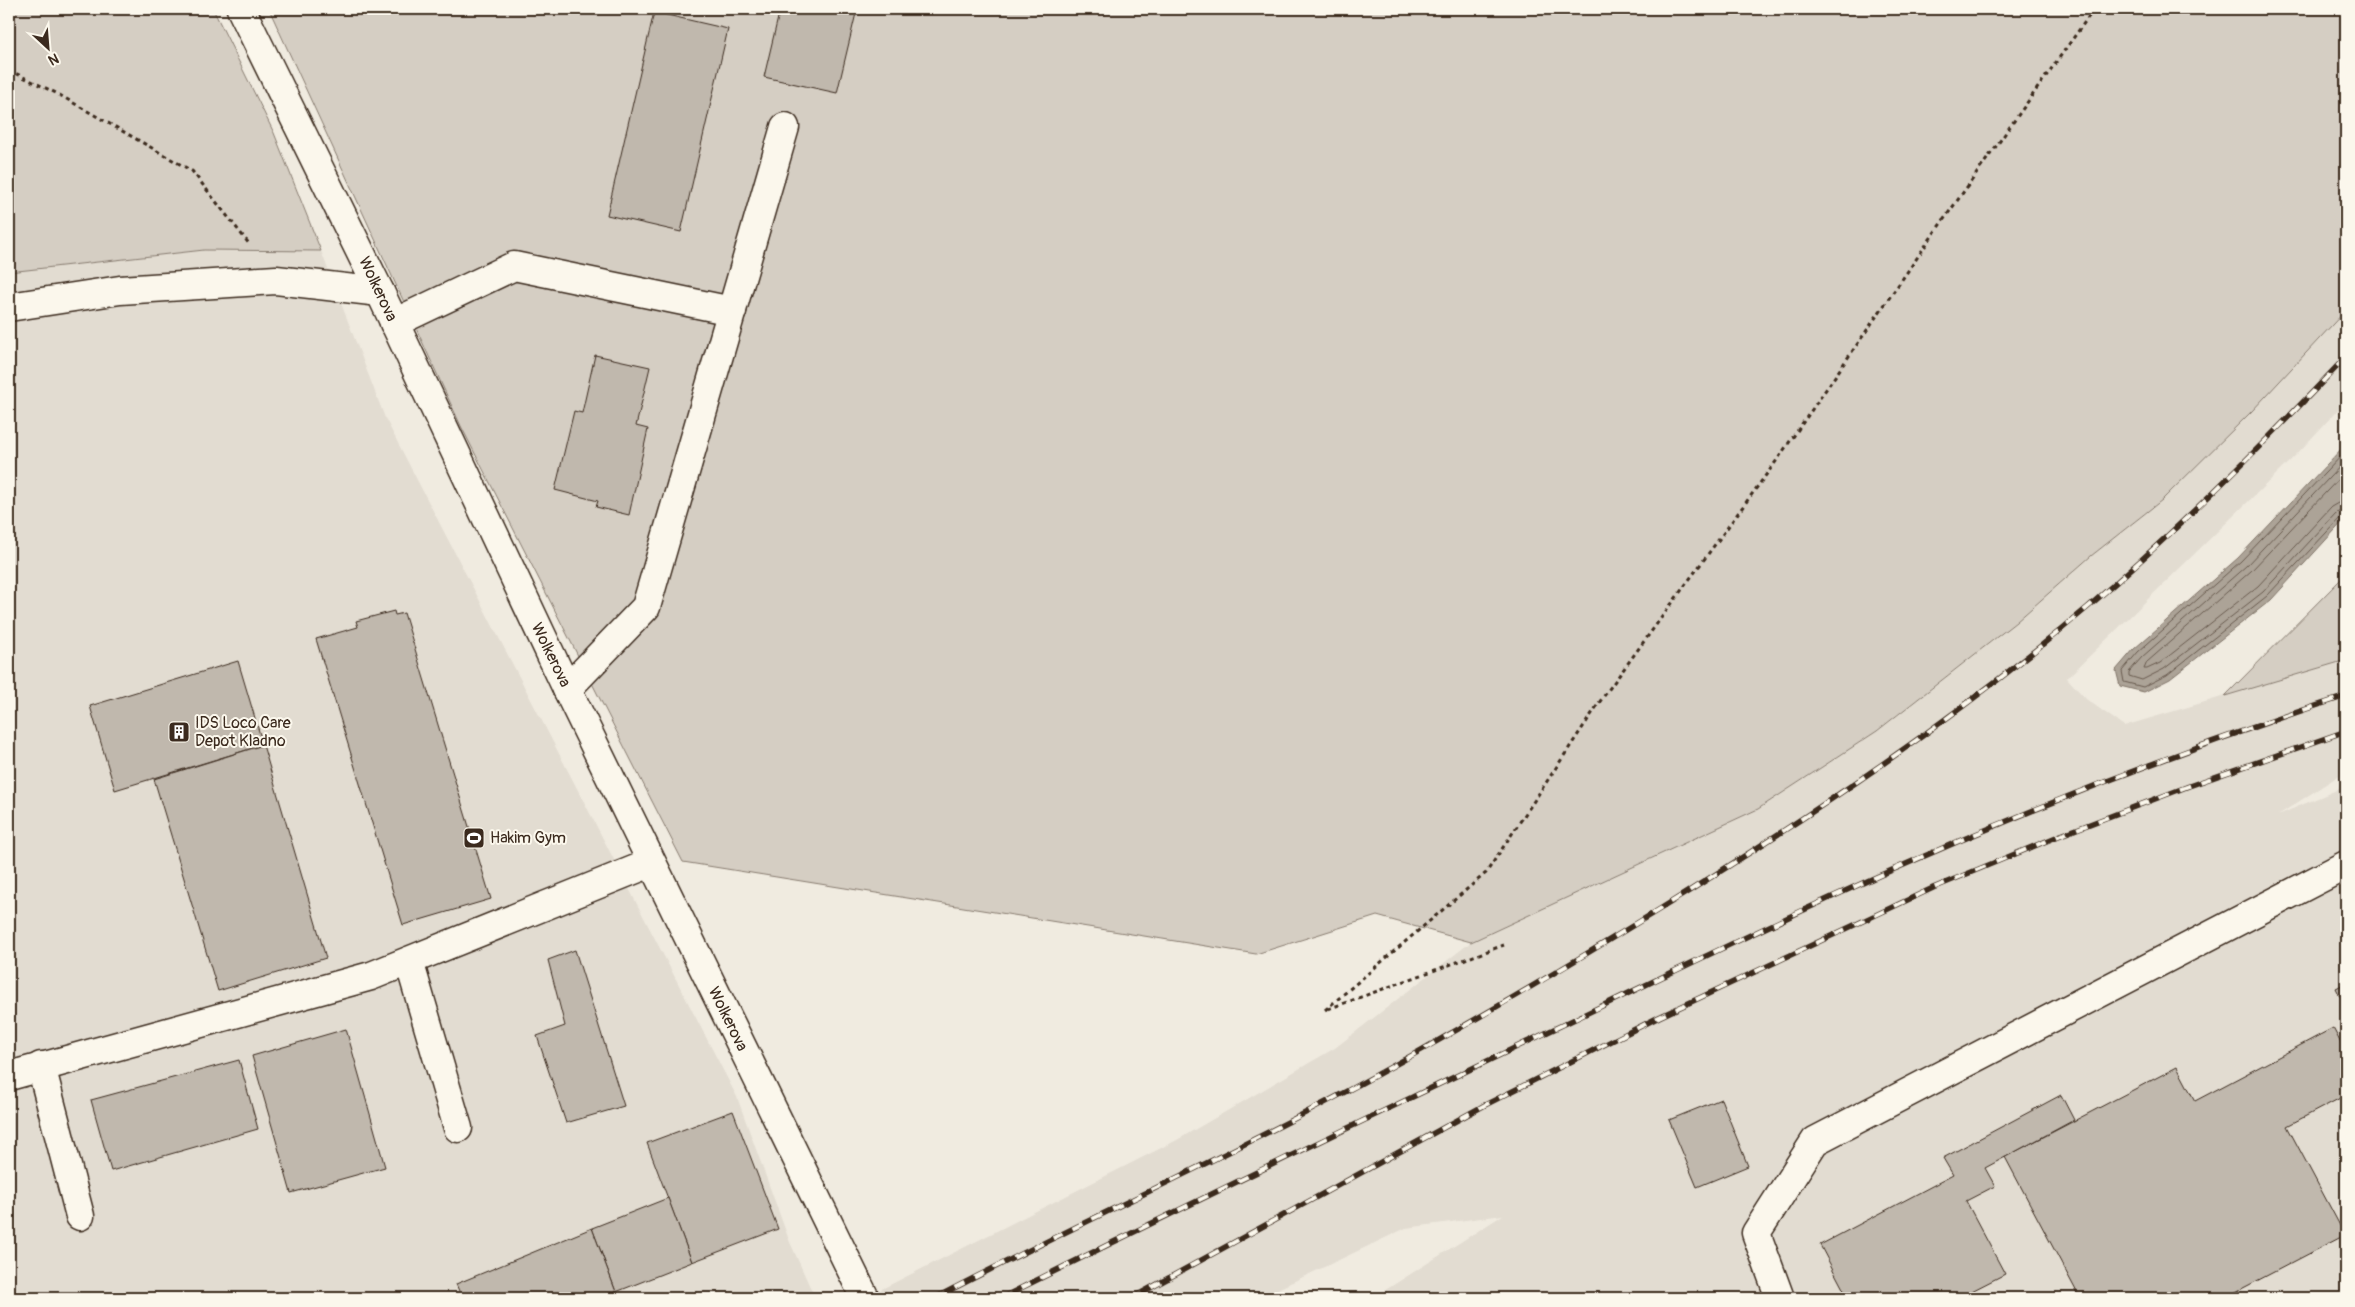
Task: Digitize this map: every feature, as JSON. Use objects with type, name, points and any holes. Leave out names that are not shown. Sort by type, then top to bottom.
[{"type":"main road","name":"Wolkerova","points":[[241,9],[380,292],[651,863],[865,1298]]},
{"type":"main road","points":[[567,689],[646,607],[785,127]]},
{"type":"main road","points":[[394,323],[514,266],[732,311]]},
{"type":"main road","points":[[9,307],[120,290],[276,280],[380,292]]},
{"type":"main road","points":[[80,1216],[18,1067],[371,976],[651,863]]},
{"type":"main road","points":[[1780,1298],[1756,1233],[1815,1141],[2346,865]]},
{"type":"main road","points":[[409,962],[458,1128]]},
{"type":"path","points":[[1504,945],[1326,1010],[1486,873],[1601,700],[1777,460],[1937,229],[2094,9]]},
{"type":"path","points":[[9,70],[56,93],[192,170],[276,280]]},
{"type":"shaded area","points":[[9,9],[213,9],[274,133],[321,251],[204,250],[9,272]]},
{"type":"shaded area","points":[[269,9],[2346,9],[2346,310],[2252,411],[2162,500],[2091,556],[2016,622],[1877,731],[1758,809],[1471,942],[1377,916],[1256,954],[683,862],[461,426]]},
{"type":"shaded area","points":[[204,250],[321,251],[385,418],[737,1097],[789,1240],[815,1298],[9,1298],[9,272]]},
{"type":"shaded area","points":[[2346,310],[2346,401],[2296,455],[2067,678],[2086,699],[2124,726],[2346,660],[2346,771],[2278,815],[2346,786],[2346,1298],[1373,1298],[1503,1215],[1406,1228],[1259,1298],[864,1298],[1177,1140],[1335,1048],[1471,942],[1758,809],[1877,731],[2016,622],[2091,556],[2162,500]]},
{"type":"shaded area","points":[[2346,574],[2346,660],[2225,696]]},
{"type":"water","points":[[2346,444],[2346,518],[2271,600],[2170,679],[2144,692],[2120,686],[2116,670],[2134,649],[2238,558]]},
{"type":"building","points":[[780,9],[857,9],[837,93],[764,77]]},
{"type":"building","points":[[654,12],[728,29],[681,232],[607,215]]},
{"type":"building","points":[[595,355],[650,367],[636,426],[648,429],[629,515],[596,507],[598,501],[555,490],[574,411],[582,413]]},
{"type":"building","points":[[394,611],[395,615],[404,613],[491,899],[403,925],[316,639],[358,627],[356,621]]},
{"type":"building","name":"IDS Loco Care Depot Kladno","points":[[238,661],[263,745],[115,790],[90,706]]},
{"type":"building","points":[[263,745],[326,958],[218,991],[154,779]]},
{"type":"building","points":[[575,950],[624,1106],[566,1123],[537,1036],[565,1026],[548,960]]},
{"type":"building","points":[[2346,983],[2346,1008],[2336,988]]},
{"type":"building","points":[[2333,1028],[2346,1053],[2346,1095],[2287,1126],[2345,1235],[2224,1298],[2080,1298],[2005,1157],[2177,1067],[2195,1101]]},
{"type":"building","points":[[346,1029],[385,1167],[291,1193],[252,1056]]},
{"type":"building","points":[[239,1060],[258,1129],[111,1171],[91,1100]]},
{"type":"building","points":[[2061,1095],[2074,1120],[1985,1168],[1995,1186],[1966,1201],[2005,1274],[1958,1298],[1848,1298],[1820,1245],[1953,1175],[1943,1158]]},
{"type":"building","points":[[1721,1099],[1748,1166],[1697,1187],[1669,1120]]},
{"type":"building","points":[[733,1111],[778,1229],[692,1262],[647,1143]]},
{"type":"building","points":[[668,1198],[692,1262],[616,1292],[592,1228]]},
{"type":"building","points":[[592,1228],[616,1292],[599,1298],[462,1298],[456,1284]]},
{"type":"railway","points":[[935,1298],[1217,1158],[1400,1062],[1617,935],[1826,803],[1986,689],[2088,607],[2220,485],[2346,357]]},
{"type":"railway","points":[[1001,1298],[1415,1096],[1759,931],[1883,874],[1997,825],[2112,779],[2346,696]]},
{"type":"railway","points":[[1132,1298],[1485,1105],[1659,1017],[1933,888],[2061,835],[2189,786],[2346,731]]},
{"type":"place","name":"IDS Loco Care Depot Kladno","points":[[179,732]]},
{"type":"place","name":"Hakim Gym","points":[[474,838]]}]
